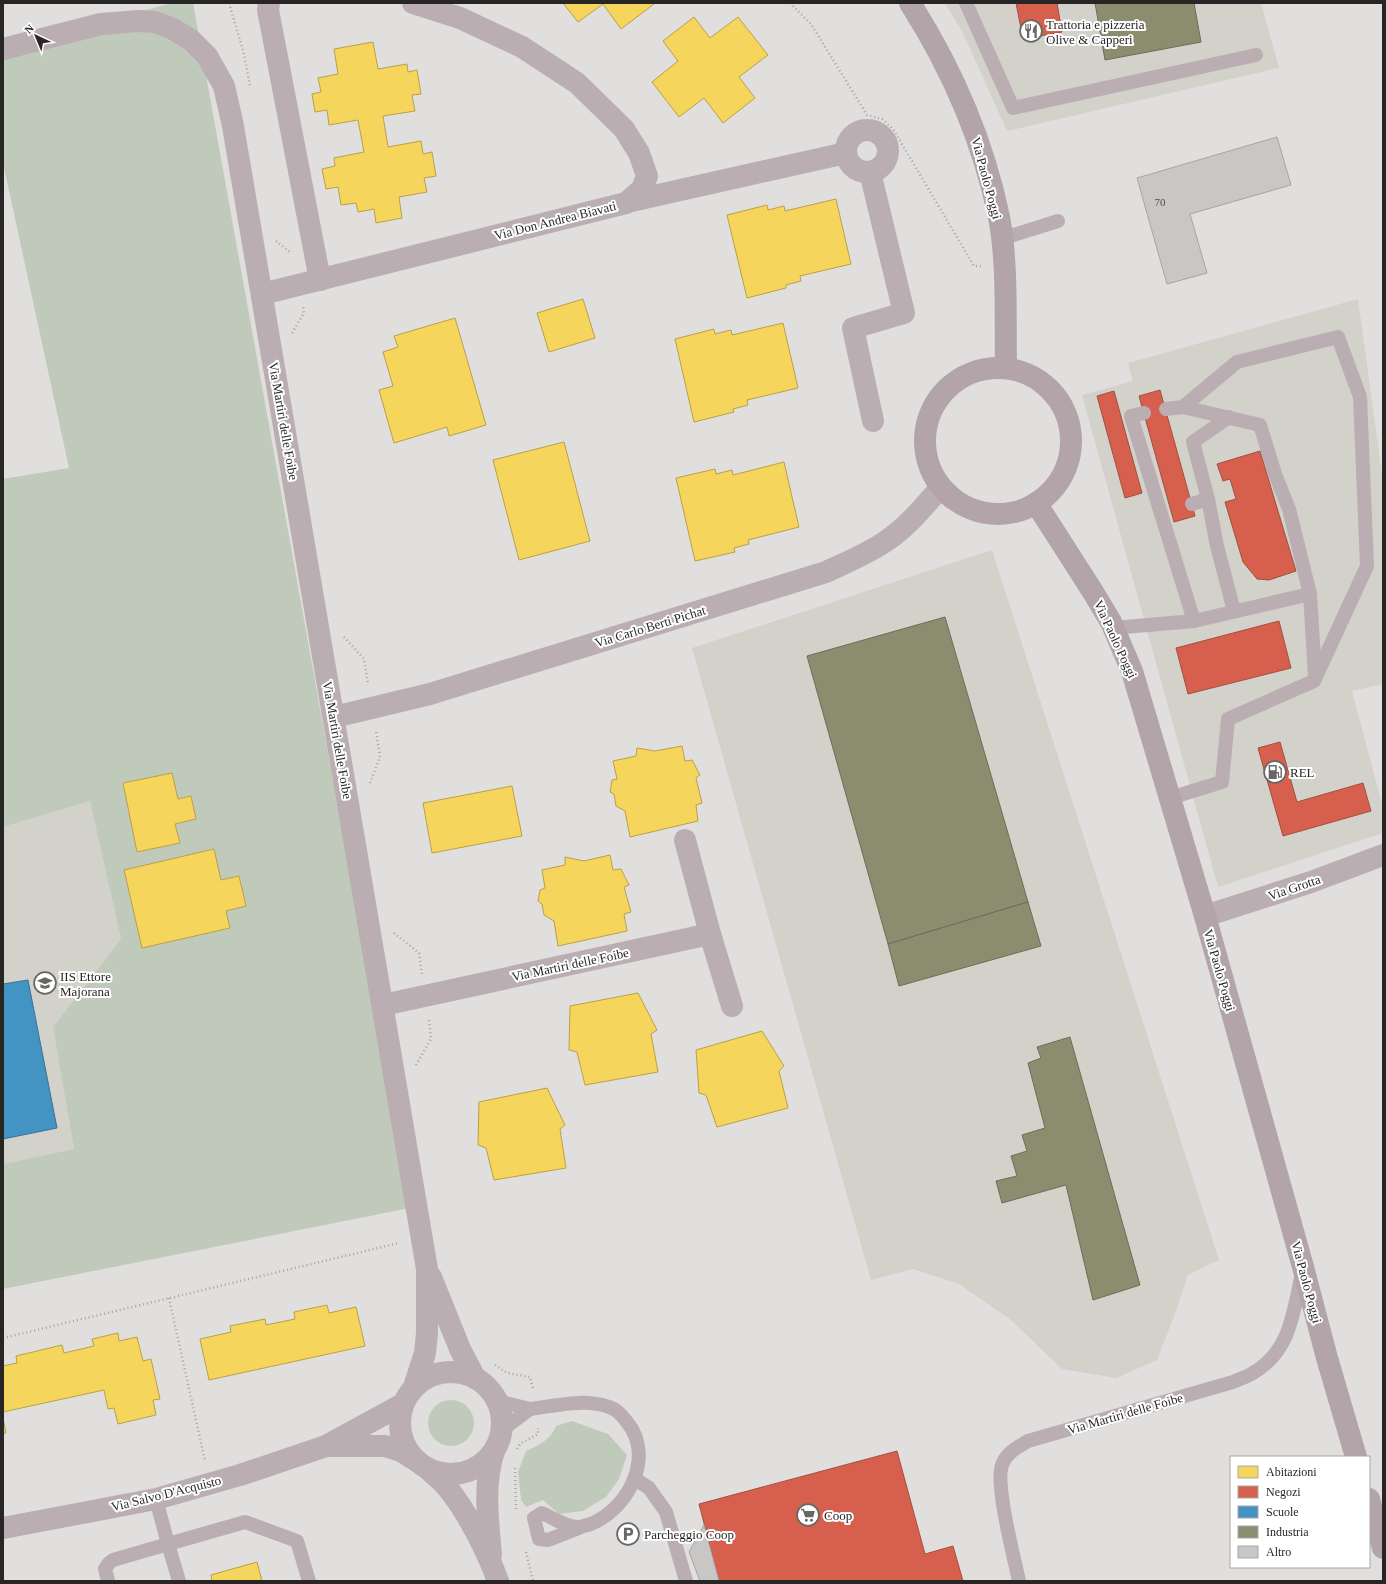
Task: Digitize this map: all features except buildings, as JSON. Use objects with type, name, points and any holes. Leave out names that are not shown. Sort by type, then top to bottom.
[{"type":"main road","name":"Via Paolo Poggi","points":[[910,3],[926,28],[952,75],[968,113],[987,170],[999,218],[1004,265],[1006,368]]},
{"type":"main road","points":[[1006,368],[1022,372],[1037,379],[1050,390],[1060,402],[1067,417],[1071,439],[1071,450],[1067,466],[1059,480],[1049,493],[1036,504],[1003,514],[986,513],[969,508],[954,499],[941,487],[929,466],[925,442],[929,418],[941,396],[959,379],[982,370],[1006,368]]},
{"type":"main road","name":"Via Paolo Poggi","points":[[1036,504],[1093,592],[1114,628],[1132,671],[1205,916],[1327,1358],[1356,1456]]},
{"type":"main road","points":[[1370,1502],[1383,1548]]},
{"type":"street","points":[[268,3],[320,280]]},
{"type":"street","name":"Via Don Andrea Biavati","points":[[262,294],[626,203],[642,189],[647,176],[639,153],[624,129],[577,83],[522,47],[460,18],[413,3]]},
{"type":"street","name":"Via Martiri delle Foibe","points":[[3,49],[101,24],[138,21],[155,22],[173,29],[191,40],[207,56],[224,86],[233,126],[262,294],[427,1269],[425,1353],[400,1415],[400,1433],[407,1451],[446,1486],[467,1518],[495,1572]]},
{"type":"street","points":[[863,131],[870,131],[882,137],[886,142],[887,156],[880,168],[870,172],[860,172],[854,168],[846,153],[847,144],[851,138],[856,133],[863,131]]},
{"type":"street","points":[[626,203],[846,153]]},
{"type":"street","points":[[870,172],[904,313],[853,328],[873,421]]},
{"type":"street","name":"Via Carlo Berti Pichat","points":[[334,717],[430,694],[826,572],[864,554],[889,539],[912,519],[941,487]]},
{"type":"street","points":[[684,840],[732,1006]]},
{"type":"street","name":"Via Grotta","points":[[1205,916],[1311,882],[1383,855]]},
{"type":"street","name":"Via Martiri delle Foibe","points":[[383,1005],[710,934]]},
{"type":"street","name":"Via Martiri delle Foibe","points":[[427,1269],[460,1350],[475,1378]]},
{"type":"street","name":"Via Martiri delle Foibe","points":[[409,1395],[427,1377],[447,1372],[461,1373],[475,1378],[484,1384],[497,1400],[501,1413],[502,1430],[499,1441],[504,1452]]},
{"type":"street","points":[[326,1446],[409,1395]]},
{"type":"street","points":[[326,1446],[385,1446],[401,1451],[421,1465]]},
{"type":"street","name":"Via Salvo D'Acquisto","points":[[3,1528],[156,1499],[326,1446]]},
{"type":"street","name":"Via Martiri delle Foibe","points":[[421,1465],[438,1473],[447,1474],[469,1472],[487,1460],[504,1452]]},
{"type":"street","name":"Via Martiri delle Foibe","points":[[495,1572],[487,1493],[489,1466],[504,1452]]},
{"type":"lane","points":[[966,3],[1012,108],[1256,55]]},
{"type":"lane","points":[[1001,239],[1058,220]]},
{"type":"lane","points":[[1170,798],[1222,782],[1228,719],[1314,681],[1366,566],[1360,397],[1338,337],[1237,362],[1183,407]]},
{"type":"lane","points":[[1166,409],[1183,407],[1260,425],[1275,474],[1289,509],[1310,594],[1315,678]]},
{"type":"lane","points":[[1144,413],[1131,416],[1165,511],[1194,621]]},
{"type":"lane","points":[[1229,417],[1193,442],[1234,611]]},
{"type":"lane","points":[[1192,504],[1208,499]]},
{"type":"lane","points":[[1114,628],[1194,621],[1310,594]]},
{"type":"lane","name":"Via Martiri delle Foibe","points":[[1019,1581],[999,1478],[1002,1465],[1012,1450],[1028,1441],[1233,1382],[1253,1373],[1272,1358],[1287,1336],[1303,1267]]},
{"type":"lane","points":[[497,1400],[534,1408],[566,1404],[597,1404],[610,1407],[622,1414],[633,1429],[637,1440],[639,1460],[635,1479],[615,1509],[599,1521],[579,1528]]},
{"type":"lane","points":[[502,1430],[534,1408]]},
{"type":"lane","points":[[635,1479],[649,1488],[666,1512],[686,1581]]},
{"type":"lane","points":[[156,1499],[179,1581]]},
{"type":"lane","points":[[108,1581],[105,1569],[113,1560],[245,1522],[297,1541],[309,1581]]},
{"type":"path","points":[[790,3],[811,24],[867,115],[882,119],[893,128],[974,266],[1004,265]]},
{"type":"path","points":[[3,1338],[422,1238]]},
{"type":"path","points":[[169,1298],[209,1483]]},
{"type":"path","points":[[504,1452],[538,1434],[534,1408]]},
{"type":"path","points":[[515,1462],[516,1516]]},
{"type":"path","points":[[524,1545],[533,1581]]},
{"type":"shaded area","points":[[945,3],[1261,3],[1279,68],[1007,131],[962,31]]},
{"type":"shaded area","points":[[1358,299],[1383,482],[1383,684],[1352,691],[1383,808],[1383,833],[1218,887],[1082,395],[1133,381],[1128,363]]},
{"type":"shaded area","points":[[992,550],[1219,1260],[1188,1275],[1157,1360],[1116,1378],[1062,1369],[1011,1320],[959,1284],[913,1269],[871,1280],[692,648]]},
{"type":"shaded area","name":"IIS Ettore Majorana","points":[[90,801],[121,939],[53,1027],[74,1149],[3,1164],[3,827]]},
{"type":"green space","points":[[172,3],[193,3],[410,1208],[3,1289],[3,1164],[74,1149],[53,1027],[121,939],[90,801],[3,827],[3,479],[69,468],[3,163],[3,49]]},
{"type":"green space","points":[[451,1400],[464,1404],[470,1410],[474,1423],[470,1436],[464,1442],[451,1446],[438,1442],[432,1436],[428,1423],[432,1410],[438,1404]]},
{"type":"green space","points":[[572,1421],[608,1434],[627,1455],[619,1479],[606,1497],[583,1511],[559,1514],[543,1500],[526,1507],[521,1500],[518,1472],[526,1451],[548,1438],[556,1426]]},
{"type":"place","name":"Trattoria e pizzeria Olive & Capperi","points":[[1031,31]]},
{"type":"place","name":"REL","points":[[1275,772]]},
{"type":"place","name":"IIS Ettore Majorana","points":[[45,983]]},
{"type":"place","name":"Coop","points":[[808,1515]]},
{"type":"place","name":"Parcheggio Coop","points":[[628,1534]]}]
